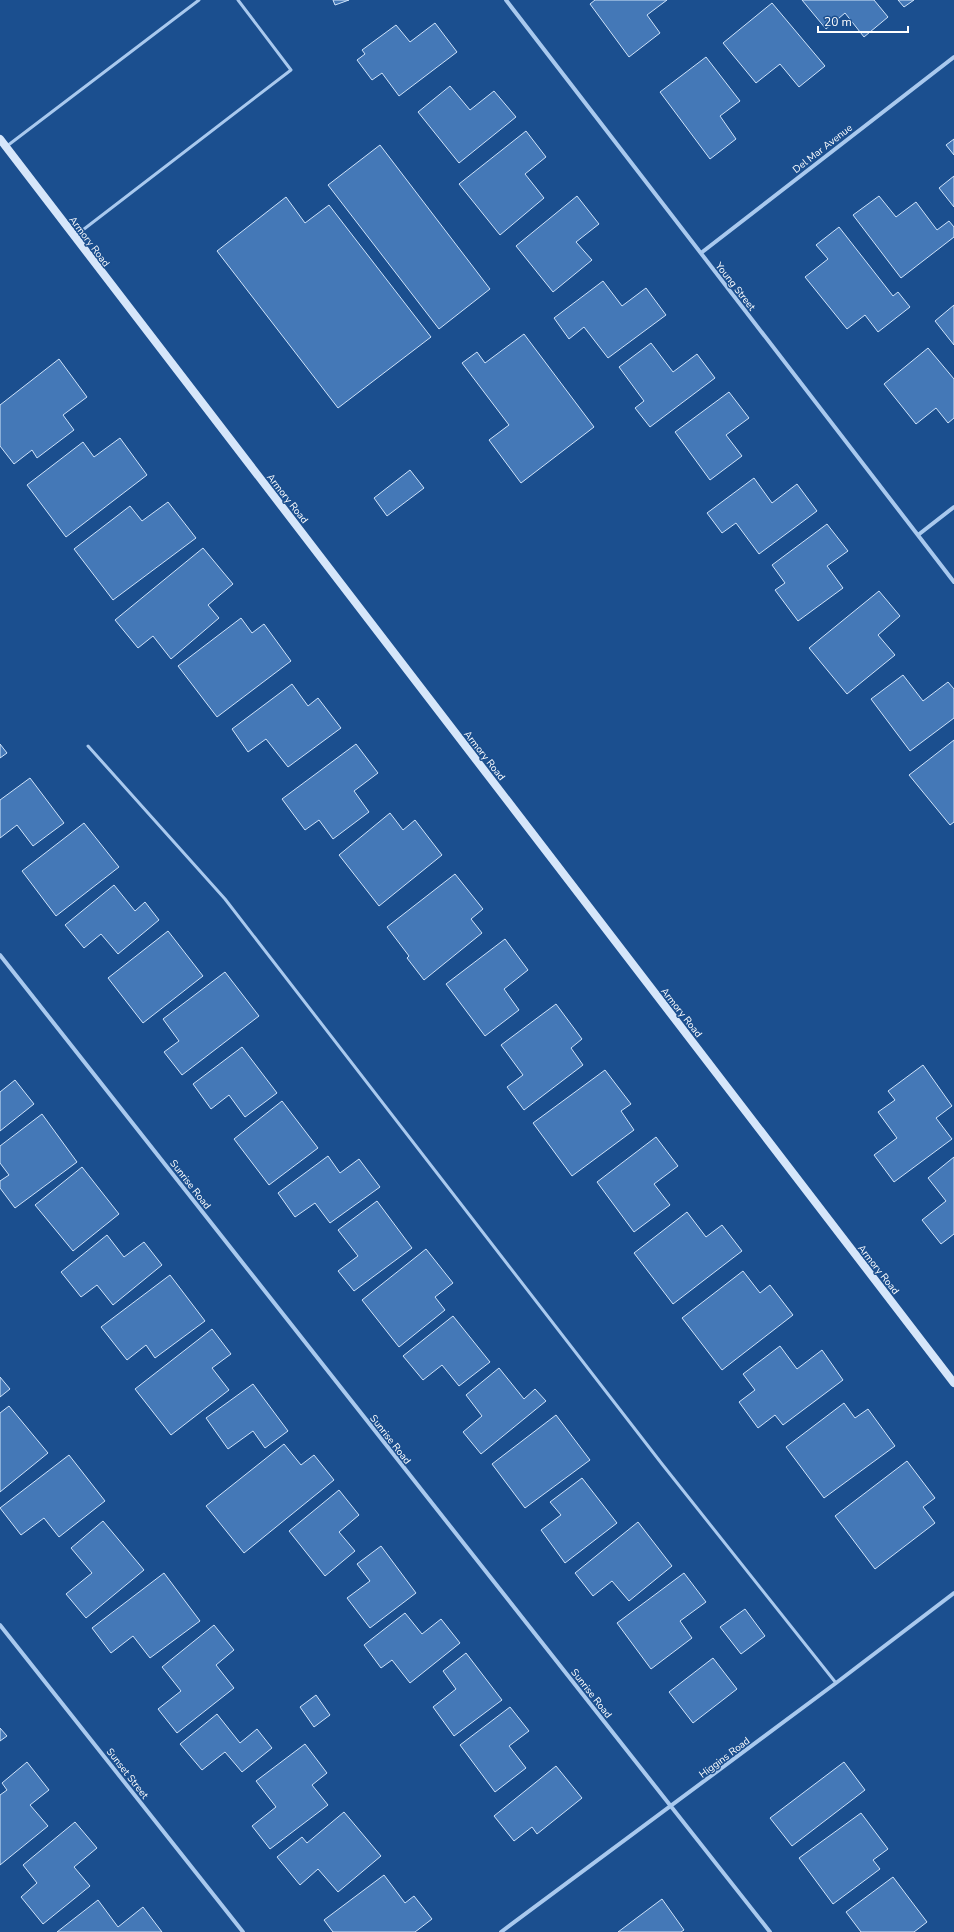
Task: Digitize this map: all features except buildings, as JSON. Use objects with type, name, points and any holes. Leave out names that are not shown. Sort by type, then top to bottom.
[{"type":"main road","name":"Armory Road","points":[[0,140],[954,1383]]},
{"type":"street","name":"Young Street","points":[[506,0],[954,582]]},
{"type":"street","name":"Del Mar Avenue","points":[[701,253],[954,56]]},
{"type":"street","points":[[918,535],[954,507]]},
{"type":"street","name":"Sunrise Road","points":[[0,955],[770,1932]]},
{"type":"street","name":"Higgins Road","points":[[501,1932],[836,1684],[954,1593]]},
{"type":"street","name":"Sunset Street","points":[[0,1625],[243,1932]]},
{"type":"lane","points":[[6,147],[199,0]]},
{"type":"lane","points":[[74,236],[291,70],[238,0]]},
{"type":"lane","points":[[88,746],[224,899],[662,1464],[836,1684]]}]
